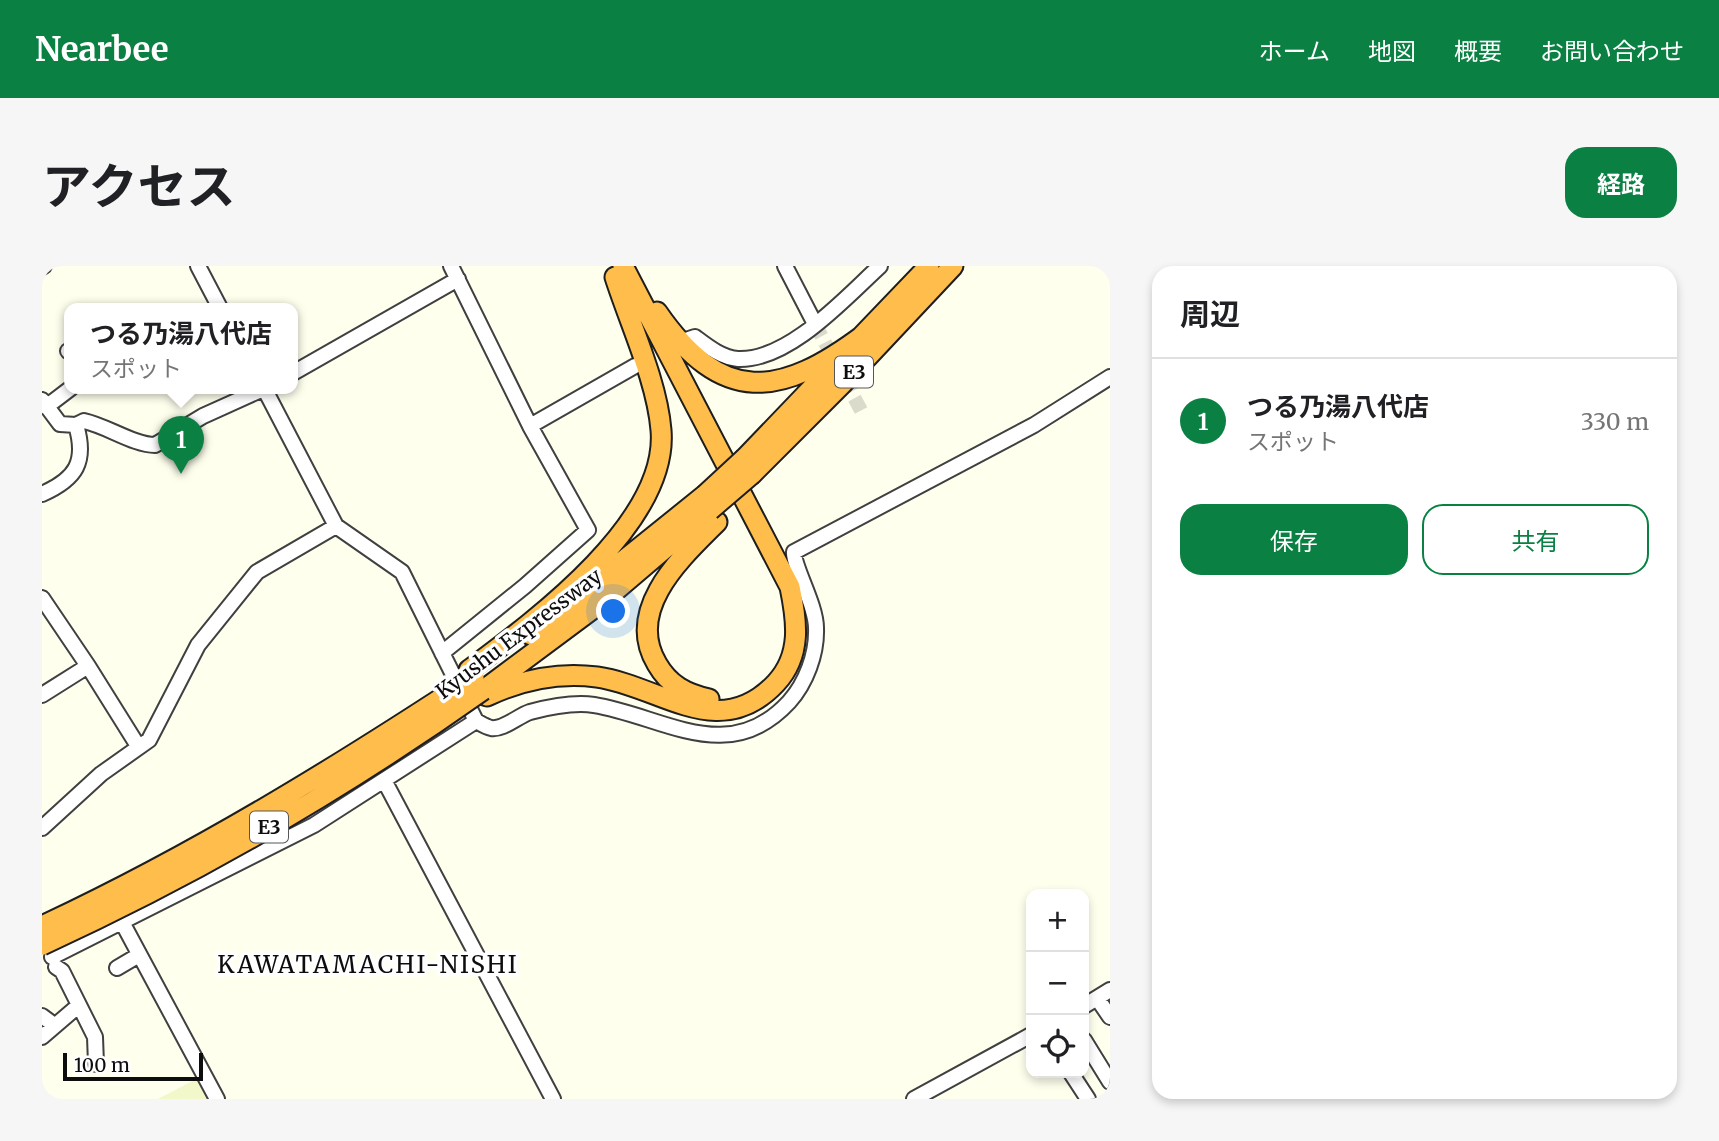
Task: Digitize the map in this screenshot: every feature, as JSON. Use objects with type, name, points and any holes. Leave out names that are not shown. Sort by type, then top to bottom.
[{"type":"highway","name":"Kyushu Expressway","points":[[751,473],[865,334],[929,266]]},
{"type":"highway","name":"Kyushu Expressway","points":[[50,956],[180,877],[295,812],[429,728],[478,683],[602,602],[751,473],[842,384],[953,266]]},
{"type":"highway","points":[[618,269],[698,362],[725,378],[744,383],[780,380],[824,361],[865,334]]},
{"type":"highway","points":[[618,269],[776,583],[785,614],[785,642],[779,662],[756,688],[724,701],[695,696],[669,680],[653,658],[648,629],[657,593],[711,509]]},
{"type":"highway","points":[[478,683],[524,627],[619,538],[633,522],[653,484],[661,453],[659,412],[618,269]]},
{"type":"highway","points":[[478,683],[513,684],[543,678],[594,676],[625,683],[678,704],[727,711],[751,704],[767,692],[782,676],[796,648],[795,612],[790,587],[618,269]]},
{"type":"highway","name":"E3","points":[[42,926],[172,863],[478,683]]},
{"type":"street","points":[[198,266],[217,303]]},
{"type":"street","points":[[442,653],[525,586],[588,530],[530,426],[451,266]]},
{"type":"street","points":[[785,266],[815,324]]},
{"type":"street","points":[[686,340],[695,337],[713,350],[736,359],[764,355],[815,324],[880,266]]},
{"type":"street","points":[[298,370],[458,279]]},
{"type":"street","points":[[530,426],[635,366]]},
{"type":"street","points":[[268,394],[336,526],[402,572],[476,720],[490,728],[529,713],[568,705],[590,704],[621,710],[670,728],[712,736],[746,731],[764,722],[792,698],[810,664],[814,649],[814,609],[794,552],[1034,425],[1110,377]]},
{"type":"street","points":[[64,392],[44,403],[60,424],[76,425],[84,421],[106,426],[146,445],[155,445],[203,416],[252,394]]},
{"type":"street","points":[[42,494],[63,485],[77,465],[82,447],[76,425]]},
{"type":"street","points":[[42,828],[101,774],[149,740],[162,720],[198,645],[257,572],[336,526]]},
{"type":"street","points":[[42,598],[138,746]]},
{"type":"street","points":[[42,695],[88,666]]},
{"type":"street","points":[[42,975],[50,956],[314,825],[385,782],[476,720]]},
{"type":"street","points":[[385,782],[553,1099]]},
{"type":"street","points":[[122,922],[216,1099]]},
{"type":"street","points":[[42,939],[50,956],[62,971],[94,1037],[96,1064]]},
{"type":"street","points":[[117,968],[139,955]]},
{"type":"street","points":[[1104,994],[1110,1017]]},
{"type":"street","points":[[42,1037],[48,1021],[78,1006]]},
{"type":"street","points":[[914,1099],[1026,1038]]},
{"type":"street","points":[[1089,1059],[1110,1082]]},
{"type":"street","points":[[1075,1078],[1088,1099]]},
{"type":"green space","points":[[198,1078],[209,1099],[158,1099]]},
{"type":"tunnel","points":[[815,324],[864,416]]},
{"type":"place","name":"つる乃湯八代店","points":[[181,474]]},
{"type":"district","name":"KAWATAMACHI-NISHI","points":[[368,965]]}]
